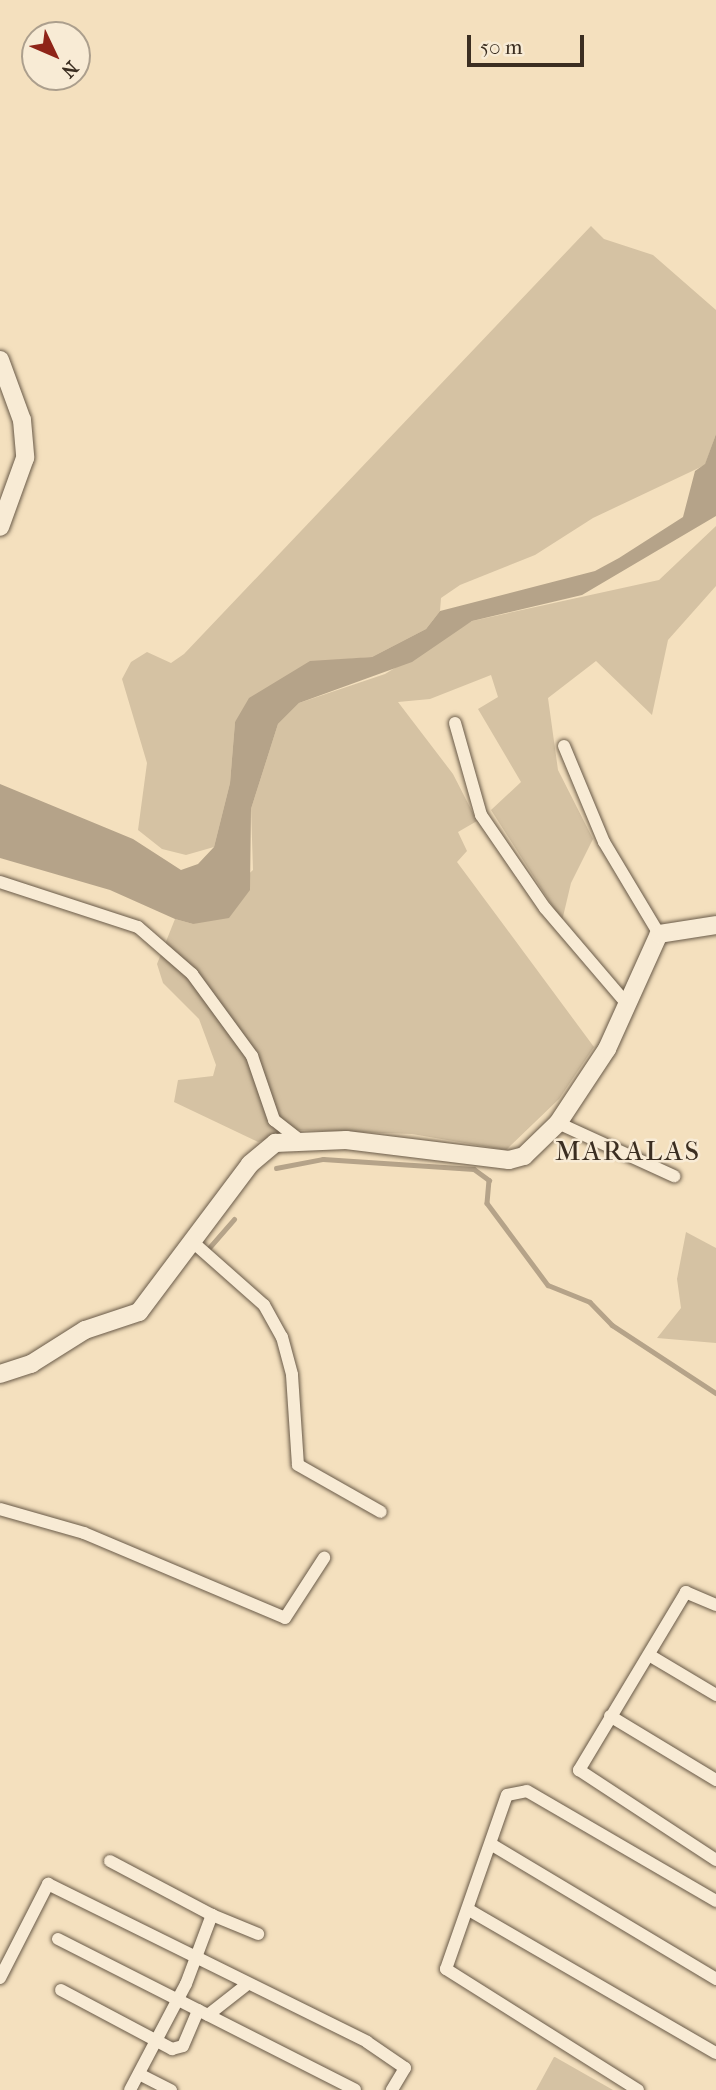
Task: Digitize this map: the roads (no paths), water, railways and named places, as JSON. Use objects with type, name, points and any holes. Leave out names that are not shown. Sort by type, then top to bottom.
[{"type":"street","points":[[0,359],[22,420],[25,458],[0,527]]},
{"type":"street","points":[[455,723],[481,815],[545,908],[627,1004]]},
{"type":"street","points":[[564,746],[604,842],[659,934]]},
{"type":"street","points":[[0,882],[138,927],[192,974],[252,1056],[274,1120],[299,1139]]},
{"type":"street","points":[[659,934],[716,925]]},
{"type":"street","points":[[0,1374],[31,1364],[85,1330],[139,1312],[195,1244],[264,1149],[299,1139],[446,1149],[509,1160],[524,1156],[558,1123],[607,1049],[659,934]]},
{"type":"street","points":[[558,1123],[674,1176]]},
{"type":"street","points":[[195,1244],[264,1305],[282,1337],[292,1375],[298,1465],[381,1512]]},
{"type":"street","points":[[0,1509],[85,1532],[285,1618],[324,1558]]},
{"type":"street","points":[[716,1605],[686,1592],[610,1716],[580,1775],[716,1860]]},
{"type":"street","points":[[649,1654],[716,1695]]},
{"type":"street","points":[[610,1716],[716,1780]]},
{"type":"street","points":[[638,2090],[450,1974],[444,1963],[469,1910],[494,1846],[507,1795],[527,1791],[716,1901]]},
{"type":"street","points":[[494,1846],[716,1979]]},
{"type":"street","points":[[110,1861],[212,1915],[258,1934]]},
{"type":"street","points":[[0,1979],[48,1884],[193,1962],[337,2027],[405,2068],[392,2090]]},
{"type":"street","points":[[469,1910],[716,2053]]},
{"type":"street","points":[[130,2090],[177,2000],[212,1915]]},
{"type":"street","points":[[58,1938],[355,2090]]},
{"type":"street","points":[[61,1990],[172,2049],[183,2046],[203,2013],[245,1986]]},
{"type":"street","points":[[139,2074],[171,2090]]},
{"type":"waterway","points":[[276,1168],[323,1159],[474,1169],[489,1180],[487,1203],[548,1285],[590,1302],[612,1325],[716,1393]]},
{"type":"waterway","points":[[209,1248],[234,1219]]},
{"type":"district","name":"MARALAS","points":[[628,1151]]}]
